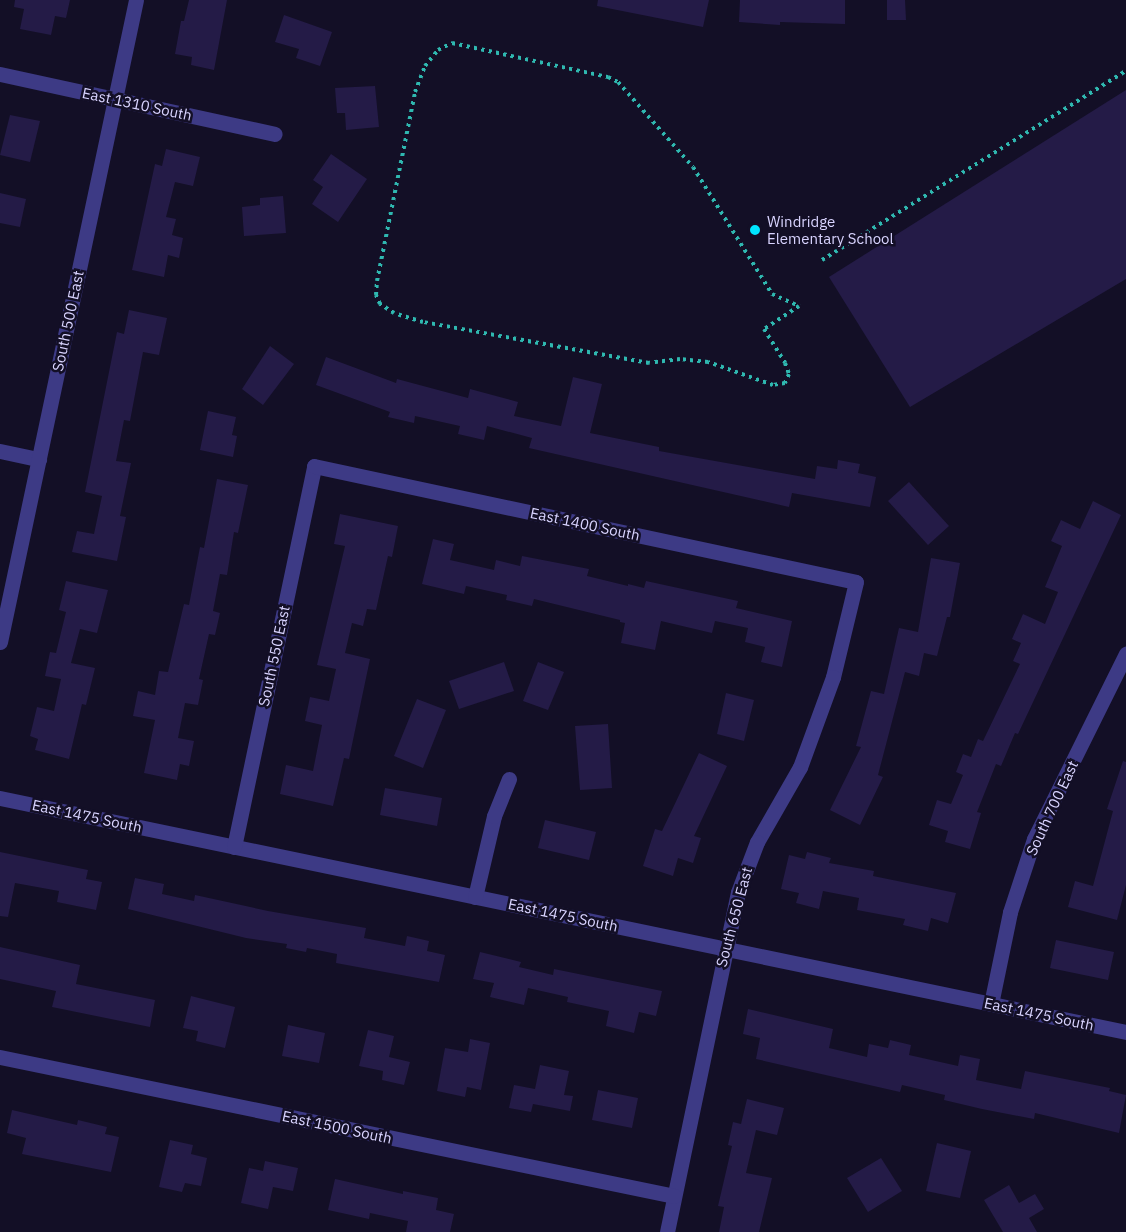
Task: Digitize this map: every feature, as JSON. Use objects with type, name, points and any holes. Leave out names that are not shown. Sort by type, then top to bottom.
[{"type":"street","name":"South 500 East","points":[[0,642],[136,0]]},
{"type":"street","name":"East 1310 South","points":[[0,74],[275,134]]},
{"type":"street","points":[[0,451],[39,459]]},
{"type":"street","name":"East 1400 South","points":[[314,466],[856,582]]},
{"type":"street","name":"South 550 East","points":[[234,847],[314,466]]},
{"type":"street","name":"South 650 East","points":[[667,1232],[724,949],[738,892],[757,842],[800,767],[833,677],[856,582]]},
{"type":"street","name":"South 700 East","points":[[991,1004],[1010,912],[1034,839],[1126,654]]},
{"type":"street","points":[[476,897],[494,816],[509,778]]},
{"type":"street","name":"East 1475 South","points":[[0,798],[1126,1032]]},
{"type":"street","name":"East 1500 South","points":[[0,1057],[674,1196]]},
{"type":"path","points":[[452,43],[608,76],[618,82],[693,167],[772,294],[799,306],[764,329],[785,363],[789,374],[785,382],[773,385],[708,362],[680,359],[649,363],[423,322],[394,313],[380,304],[376,295],[377,281],[415,92],[425,66],[438,50],[452,43]]},
{"type":"path","points":[[822,260],[1126,70]]},
{"type":"building","points":[[15,0],[70,0],[66,18],[55,16],[51,35],[20,29],[24,9],[14,7]]},
{"type":"building","points":[[189,0],[227,0],[214,70],[191,65],[192,57],[175,54],[181,21],[184,21]]},
{"type":"building","points":[[598,0],[709,0],[703,27],[597,6]]},
{"type":"building","points":[[740,0],[845,0],[845,24],[780,22],[780,25],[739,22]]},
{"type":"building","points":[[887,0],[905,0],[906,20],[887,20]]},
{"type":"building","points":[[284,15],[332,32],[320,66],[296,58],[299,49],[275,42]]},
{"type":"building","points":[[375,86],[379,127],[346,130],[345,113],[337,113],[335,88]]},
{"type":"building","points":[[1126,90],[1126,279],[910,407],[829,277]]},
{"type":"building","points":[[10,115],[40,121],[30,162],[0,155]]},
{"type":"building","points":[[166,149],[200,157],[193,186],[175,182],[166,217],[176,219],[172,235],[183,238],[179,258],[168,255],[164,277],[132,270],[155,164],[162,166]]},
{"type":"building","points":[[331,154],[367,179],[338,222],[312,204],[323,187],[313,180]]},
{"type":"building","points":[[0,193],[26,199],[20,227],[0,223]]},
{"type":"building","points":[[283,196],[286,233],[244,236],[242,207],[260,205],[260,198]]},
{"type":"building","points":[[129,310],[167,318],[159,355],[143,352],[130,421],[124,420],[116,461],[131,463],[120,516],[126,517],[117,561],[72,552],[77,531],[94,534],[102,496],[85,492],[117,332],[124,334]]},
{"type":"building","points":[[270,346],[294,364],[263,405],[242,389]]},
{"type":"building","points":[[326,357],[396,383],[397,379],[468,398],[470,389],[518,402],[514,416],[561,426],[573,377],[602,384],[590,433],[659,447],[659,451],[815,479],[817,466],[837,469],[838,460],[860,464],[858,473],[876,477],[870,507],[792,493],[789,507],[529,448],[532,438],[487,426],[484,440],[458,434],[460,426],[415,416],[414,423],[388,417],[390,412],[316,385]]},
{"type":"building","points":[[208,411],[236,417],[232,435],[237,436],[233,457],[200,450]]},
{"type":"building","points":[[217,479],[248,485],[238,533],[234,532],[227,575],[220,574],[213,611],[220,613],[215,635],[209,634],[199,679],[203,680],[198,705],[185,703],[178,738],[194,741],[189,766],[180,764],[177,780],[144,773],[155,720],[133,716],[138,691],[155,695],[159,671],[168,672],[184,604],[189,605],[200,547],[204,548]]},
{"type":"building","points":[[909,482],[949,526],[928,545],[888,501]]},
{"type":"building","points":[[1093,501],[1121,515],[1018,734],[1015,733],[1001,766],[996,764],[977,812],[981,813],[970,849],[945,842],[948,831],[929,825],[937,800],[951,804],[963,775],[956,772],[963,754],[971,757],[978,739],[983,741],[1020,664],[1013,661],[1021,643],[1012,639],[1023,614],[1045,624],[1058,592],[1045,587],[1062,546],[1051,541],[1061,520],[1080,529]]},
{"type":"building","points":[[340,514],[398,526],[392,557],[388,556],[376,610],[367,609],[363,626],[352,623],[345,653],[370,659],[349,759],[344,758],[333,806],[280,794],[286,765],[313,771],[322,725],[305,721],[310,697],[329,701],[336,669],[317,665],[345,546],[334,544]]},
{"type":"building","points":[[433,539],[454,544],[450,560],[494,570],[496,560],[520,566],[522,556],[589,569],[587,576],[628,586],[628,584],[644,588],[646,581],[738,601],[736,608],[792,621],[782,667],[761,662],[765,647],[745,642],[748,628],[715,621],[712,633],[661,621],[655,650],[621,643],[625,623],[620,620],[534,599],[532,606],[506,600],[507,595],[466,586],[464,594],[422,584]]},
{"type":"building","points":[[931,558],[960,563],[950,617],[947,617],[937,656],[924,653],[919,676],[905,672],[878,775],[883,777],[860,825],[830,810],[861,747],[856,746],[871,691],[884,694],[899,628],[918,632]]},
{"type":"building","points":[[66,581],[108,590],[97,633],[80,629],[71,663],[95,668],[86,705],[82,704],[69,759],[35,750],[38,739],[30,736],[37,707],[54,711],[61,679],[45,676],[50,652],[56,653],[66,612],[59,610]]},
{"type":"building","points":[[504,662],[514,691],[459,709],[449,681]]},
{"type":"building","points":[[538,662],[564,672],[548,710],[523,701]]},
{"type":"building","points":[[726,693],[754,700],[744,741],[717,734]]},
{"type":"building","points":[[417,699],[446,710],[423,768],[394,756]]},
{"type":"building","points":[[608,724],[612,788],[580,790],[575,726]]},
{"type":"building","points":[[699,753],[727,766],[694,836],[701,838],[693,863],[678,858],[673,876],[643,866],[655,829],[662,831]]},
{"type":"building","points":[[1123,761],[1126,762],[1126,885],[1117,920],[1068,907],[1075,881],[1093,886],[1113,811],[1107,809]]},
{"type":"building","points":[[385,788],[442,798],[437,826],[380,815]]},
{"type":"building","points":[[545,820],[596,832],[589,860],[538,848]]},
{"type":"building","points":[[0,852],[88,870],[86,879],[102,882],[96,910],[57,902],[59,891],[15,883],[8,917],[0,916]]},
{"type":"building","points":[[807,852],[831,858],[829,863],[874,871],[873,876],[956,893],[948,923],[931,918],[928,931],[903,925],[905,919],[857,910],[859,898],[823,891],[819,909],[796,903],[799,893],[781,889],[789,855],[805,859]]},
{"type":"building","points":[[135,878],[164,884],[162,894],[194,901],[195,895],[268,911],[366,928],[364,938],[405,946],[407,936],[429,941],[427,951],[445,955],[439,982],[336,963],[337,954],[307,948],[306,952],[286,948],[287,944],[246,938],[128,909]]},
{"type":"building","points":[[1056,940],[1114,952],[1108,980],[1050,968]]},
{"type":"building","points":[[0,947],[80,965],[76,984],[155,1000],[150,1027],[52,1007],[56,991],[0,979]]},
{"type":"building","points":[[480,952],[521,962],[519,967],[553,975],[554,969],[662,991],[656,1016],[639,1012],[634,1033],[606,1026],[609,1011],[567,1002],[568,997],[528,988],[524,1005],[490,997],[494,983],[473,979]]},
{"type":"building","points":[[191,996],[235,1007],[225,1048],[196,1041],[198,1031],[183,1028]]},
{"type":"building","points":[[748,1009],[833,1029],[829,1048],[867,1057],[869,1044],[888,1048],[890,1040],[911,1045],[909,1055],[958,1066],[960,1055],[980,1059],[976,1080],[1021,1089],[1025,1071],[1110,1088],[1109,1091],[1126,1095],[1119,1133],[1035,1113],[1034,1119],[982,1109],[944,1100],[945,1095],[902,1085],[900,1092],[756,1059],[760,1038],[743,1034]]},
{"type":"building","points":[[288,1025],[325,1033],[319,1063],[282,1056]]},
{"type":"building","points":[[368,1030],[394,1036],[389,1057],[410,1062],[404,1085],[382,1080],[383,1071],[359,1066]]},
{"type":"building","points":[[470,1039],[490,1043],[481,1090],[467,1087],[465,1097],[437,1091],[445,1048],[468,1052]]},
{"type":"building","points":[[540,1065],[569,1071],[564,1095],[573,1096],[570,1111],[533,1104],[531,1112],[509,1108],[514,1085],[535,1089]]},
{"type":"building","points":[[598,1090],[638,1098],[632,1128],[592,1120]]},
{"type":"building","points":[[747,1099],[784,1108],[777,1135],[756,1130],[746,1173],[772,1178],[759,1232],[719,1232],[724,1207],[718,1206],[732,1146],[728,1145],[733,1122],[741,1124]]},
{"type":"building","points":[[12,1110],[77,1125],[78,1120],[107,1127],[105,1134],[119,1137],[111,1172],[22,1154],[26,1138],[7,1133]]},
{"type":"building","points":[[170,1140],[193,1145],[191,1154],[207,1158],[201,1186],[185,1183],[182,1192],[159,1187]]},
{"type":"building","points":[[937,1143],[971,1151],[960,1198],[926,1191]]},
{"type":"building","points":[[881,1158],[902,1191],[868,1212],[847,1178]]},
{"type":"building","points":[[265,1161],[298,1168],[293,1191],[273,1187],[268,1209],[241,1203],[249,1168],[263,1171]]},
{"type":"building","points":[[335,1179],[403,1194],[403,1191],[438,1198],[436,1210],[454,1214],[450,1232],[406,1232],[408,1221],[370,1213],[369,1219],[328,1210]]},
{"type":"building","points":[[1009,1185],[1019,1203],[1035,1194],[1044,1209],[1029,1218],[1037,1232],[1003,1232],[984,1200]]},
{"type":"place","name":"Windridge Elementary School","points":[[755,230]]}]
